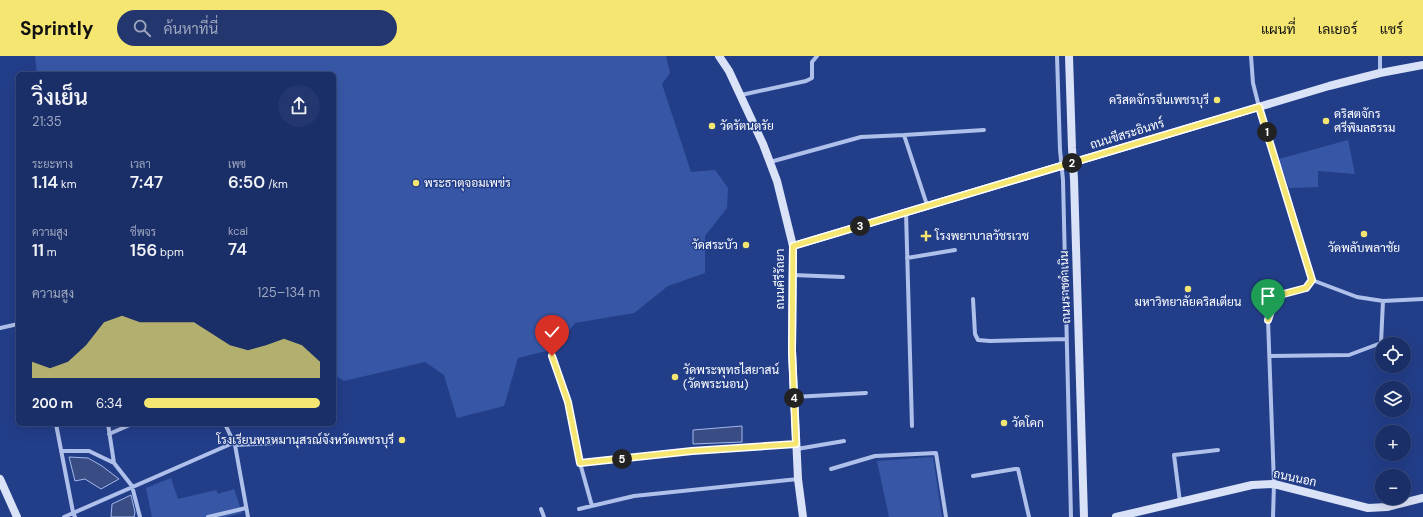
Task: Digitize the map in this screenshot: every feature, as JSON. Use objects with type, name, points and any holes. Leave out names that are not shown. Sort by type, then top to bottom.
[{"type":"street","name":"ถนนคีรีรัถยา","points":[[720,56],[729,71],[770,162],[777,181],[793,246],[792,333],[794,397],[798,478],[803,517]]},
{"type":"street","points":[[740,95],[806,81],[812,78],[812,62],[817,56]]},
{"type":"street","points":[[1057,56],[1060,150],[1062,166],[1071,517]]},
{"type":"street","name":"ถนนราชดำเนิน","points":[[1069,56],[1084,517]]},
{"type":"street","points":[[1251,56],[1253,82],[1259,107],[1312,280]]},
{"type":"street","points":[[1380,56],[1380,73]]},
{"type":"street","name":"ถนนขีสระอินทร์","points":[[793,246],[1329,86],[1380,73],[1423,65]]},
{"type":"street","points":[[1058,99],[1071,99]]},
{"type":"street","points":[[770,162],[860,137],[984,130]]},
{"type":"street","points":[[904,135],[927,205]]},
{"type":"street","points":[[906,212],[912,426]]},
{"type":"street","points":[[907,258],[955,250]]},
{"type":"street","points":[[792,275],[844,277]]},
{"type":"street","points":[[1312,280],[1356,297],[1383,301],[1423,299]]},
{"type":"street","points":[[1273,517],[1274,484],[1268,320],[1276,296],[1306,288],[1312,280]]},
{"type":"street","points":[[973,299],[975,334],[978,340],[1067,339]]},
{"type":"street","points":[[1270,356],[1349,355],[1381,343],[1383,301]]},
{"type":"street","points":[[0,328],[16,324]]},
{"type":"street","points":[[552,356],[568,402],[580,463],[592,506]]},
{"type":"street","points":[[794,397],[866,394]]},
{"type":"street","points":[[56,426],[75,517]]},
{"type":"street","points":[[108,426],[114,463]]},
{"type":"street","points":[[109,434],[127,426]]},
{"type":"street","points":[[226,426],[234,444],[248,517]]},
{"type":"street","points":[[580,463],[692,451],[796,447],[844,441]]},
{"type":"street","points":[[64,517],[132,486],[234,444],[276,444]]},
{"type":"street","points":[[1180,502],[1174,455],[1218,450]]},
{"type":"street","points":[[61,451],[89,451],[114,463],[132,486],[140,517]]},
{"type":"street","points":[[831,469],[875,456],[936,453],[946,517]]},
{"type":"street","points":[[973,476],[1018,469],[1029,517]]},
{"type":"street","points":[[579,509],[634,496],[798,478]]},
{"type":"street","points":[[0,479],[17,517]]},
{"type":"street","name":"ถนนนอก","points":[[1116,517],[1252,485],[1274,484],[1368,508],[1387,507],[1423,498]]},
{"type":"street","points":[[208,517],[246,508]]},
{"type":"street","points":[[541,509],[544,517]]},
{"type":"shaded area","points":[[35,56],[666,56],[670,73],[662,84],[691,172],[715,170],[728,188],[727,208],[705,236],[705,273],[668,286],[634,313],[575,323],[554,349],[518,358],[504,406],[457,418],[444,375],[425,362],[344,381],[336,376],[336,72],[37,72]]},
{"type":"shaded area","points":[[1348,140],[1355,174],[1318,171],[1318,187],[1289,188],[1279,159]]},
{"type":"shaded area","points":[[742,426],[742,442],[693,444],[693,430]]},
{"type":"shaded area","points":[[69,457],[88,458],[102,466],[119,479],[101,489],[85,479],[75,481]]},
{"type":"shaded area","points":[[933,457],[942,517],[889,517],[877,461]]},
{"type":"shaded area","points":[[171,478],[178,499],[216,490],[218,494],[234,489],[242,513],[225,517],[152,517],[146,488]]},
{"type":"shaded area","points":[[131,495],[135,512],[134,517],[111,517],[112,504]]},
{"type":"place","name":"คริสตจักรจีนเพชรบุรี","points":[[1217,100]]},
{"type":"place","name":"ดริสตจักร ศรีพิมลธรรม","points":[[1326,121]]},
{"type":"place","name":"วัดรัตนตรัย","points":[[712,126]]},
{"type":"place","name":"พระธาตุจอมเพข่ร","points":[[416,183]]},
{"type":"place","name":"วัดพลับพลาชัย","points":[[1364,234]]},
{"type":"place","name":"โรงพยาบาลวัชรเวช","points":[[926,236]]},
{"type":"place","name":"วัดสระบัว","points":[[746,245]]},
{"type":"place","name":"มหาวิทยาลัยคริสเตียน","points":[[1188,289]]},
{"type":"place","name":"วัดพระพุทธไสยาสน์ (วัดพระนอน)","points":[[675,377]]},
{"type":"place","name":"วัดโคก","points":[[1004,423]]},
{"type":"place","name":"โรงเรียนพรหมานุสรณ์จังหวัดเพชรบุรี","points":[[402,440]]},
{"type":"route","points":[[552,356],[568,402],[580,463],[692,451],[796,444],[792,351],[793,246],[1259,107],[1312,280],[1306,288],[1276,296],[1268,320]]}]
